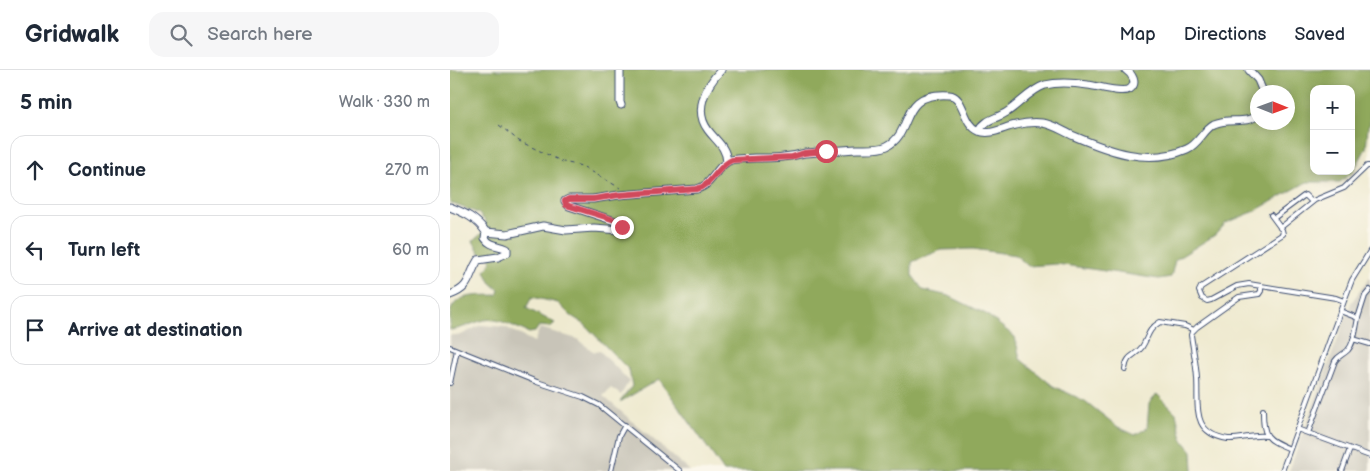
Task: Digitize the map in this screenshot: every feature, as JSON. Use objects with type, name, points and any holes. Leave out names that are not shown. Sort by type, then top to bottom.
[{"type":"street","points":[[620,70],[621,105]]},
{"type":"street","points":[[721,70],[702,98],[701,114],[706,127],[725,149],[728,162]]},
{"type":"street","points":[[979,131],[985,122],[1008,112],[1027,96],[1043,86],[1053,84],[1084,84],[1120,90],[1129,89],[1133,85],[1134,80],[1132,75],[1126,70]]},
{"type":"street","points":[[1249,70],[1260,85]]},
{"type":"street","points":[[450,207],[467,213],[486,232],[508,234],[543,226],[566,230],[594,228],[620,230],[622,227],[618,222],[568,206],[565,201],[569,199],[593,199],[702,188],[728,162],[738,159],[781,158],[804,153],[887,146],[892,143],[902,129],[911,110],[920,100],[928,97],[950,95],[956,97],[966,120],[979,131],[994,131],[1022,123],[1042,123],[1111,151],[1130,156],[1154,156],[1189,148],[1197,142],[1208,128],[1215,124],[1224,121],[1250,118]]},
{"type":"street","points":[[450,295],[460,292],[465,287],[478,260],[503,256],[507,253],[507,249],[487,242],[484,238],[486,232]]},
{"type":"lane","points":[[1280,228],[1312,202],[1344,188],[1367,166],[1370,166]]},
{"type":"lane","points":[[1312,202],[1304,196],[1272,216],[1283,234],[1224,271],[1201,287],[1199,291],[1202,298],[1207,301],[1243,284],[1336,298],[1344,301]]},
{"type":"lane","points":[[1282,471],[1352,280],[1370,251]]},
{"type":"lane","points":[[1261,286],[1259,294],[1239,297],[1194,330],[1191,335],[1197,380],[1198,412],[1204,428],[1207,432],[1229,439],[1266,436]]},
{"type":"lane","points":[[1308,433],[1335,361],[1338,356],[1348,350],[1353,339],[1365,296],[1370,290]]},
{"type":"lane","points":[[1340,311],[1358,318]]},
{"type":"lane","points":[[1125,368],[1126,361],[1141,348],[1148,333],[1160,322],[1185,326],[1194,330]]},
{"type":"lane","points":[[1353,339],[1370,344]]},
{"type":"lane","points":[[450,347],[529,379],[590,399],[680,471]]},
{"type":"lane","points":[[450,383],[458,350]]},
{"type":"lane","points":[[1263,410],[1263,427],[1266,436],[1290,449]]},
{"type":"lane","points":[[611,471],[619,436],[624,425]]},
{"type":"lane","points":[[1298,429],[1370,455]]},
{"type":"lane","points":[[1342,471],[1350,449]]},
{"type":"path","points":[[499,125],[519,141],[566,163],[586,168],[625,190],[628,195]]},
{"type":"shaded area","points":[[1370,277],[1370,471],[1289,471],[1351,303]]},
{"type":"shaded area","points":[[481,325],[505,327],[534,342],[540,328],[577,339],[594,352],[600,351],[629,381],[621,395],[611,388],[603,396],[690,471],[450,471],[450,335],[461,335]]},
{"type":"green space","points":[[450,70],[1370,70],[1370,124],[1366,148],[1355,168],[1355,85],[1310,85],[1310,175],[1349,175],[1340,182],[1307,182],[1253,212],[1226,223],[1215,235],[1175,260],[1171,277],[1159,279],[1057,264],[1028,266],[1016,255],[973,249],[941,250],[912,262],[912,275],[923,290],[949,296],[986,314],[1015,337],[1020,359],[1053,386],[1085,401],[1118,427],[1135,435],[1147,428],[1149,404],[1157,394],[1176,413],[1182,439],[1192,451],[1193,471],[724,471],[659,379],[620,402],[632,386],[629,370],[584,324],[570,315],[558,303],[532,297],[526,308],[555,323],[550,327],[539,326],[535,332],[529,333],[489,319],[450,330],[450,314],[452,307],[457,302],[469,297],[497,295],[499,290],[490,282],[485,271],[491,263],[490,256],[480,253],[473,241],[481,234],[486,222],[478,213],[450,203]]},
{"type":"route","points":[[622,227],[615,220],[566,205],[565,201],[569,199],[593,199],[697,189],[708,184],[726,163],[732,160],[792,157],[804,153],[826,151]]}]
